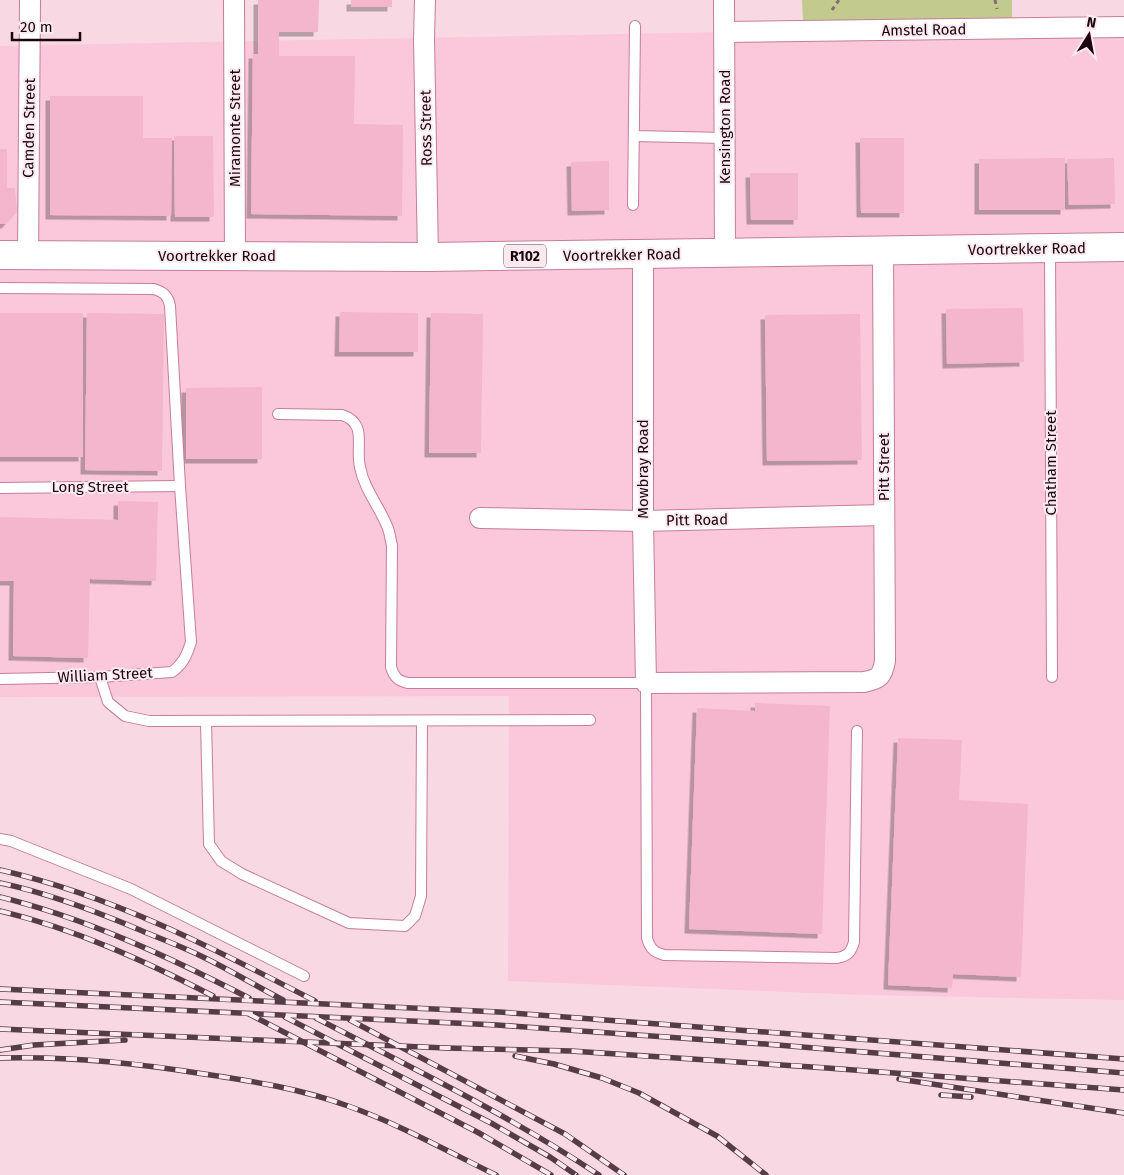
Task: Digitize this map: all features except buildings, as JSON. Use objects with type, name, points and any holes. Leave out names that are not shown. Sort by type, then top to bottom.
[{"type":"main road","name":"Voortrekker Road","points":[[0,255],[428,257],[1124,247]]},
{"type":"street","name":"Camden Street","points":[[28,255],[30,0]]},
{"type":"street","name":"Miramonte Street","points":[[234,0],[235,256]]},
{"type":"street","name":"Ross Street","points":[[425,0],[428,257]]},
{"type":"street","name":"Kensington Road","points":[[724,0],[725,253]]},
{"type":"street","name":"Amstel Road","points":[[724,32],[1124,28]]},
{"type":"street","name":"Pitt Street","points":[[646,683],[864,682],[876,679],[883,672],[883,251]]},
{"type":"street","name":"Mowbray Road","points":[[643,254],[643,521],[646,683]]},
{"type":"street","name":"Pitt Road","points":[[480,518],[643,521],[884,515]]},
{"type":"lane","points":[[633,205],[634,26]]},
{"type":"lane","points":[[634,136],[725,138]]},
{"type":"lane","name":"Chatham Street","points":[[1050,248],[1052,677]]},
{"type":"lane","points":[[0,288],[154,289],[162,292],[168,298],[180,486]]},
{"type":"lane","points":[[278,414],[342,415],[356,423],[362,477],[388,527],[392,545],[391,667],[394,675],[400,681],[408,683],[646,683],[647,938],[649,947],[655,953],[664,955],[837,958],[846,957],[852,951],[854,942],[857,731]]},
{"type":"lane","name":"Long Street","points":[[0,488],[180,486]]},
{"type":"lane","name":"William Street","points":[[0,679],[100,677],[172,672],[180,666],[188,655],[191,642],[180,486]]},
{"type":"lane","points":[[100,677],[108,702],[125,716],[148,721],[590,720]]},
{"type":"lane","points":[[206,722],[209,844],[221,861],[242,874],[349,923],[405,926],[415,916],[421,896],[422,721]]},
{"type":"lane","points":[[0,839],[11,841],[131,889],[304,976]]},
{"type":"shaded area","points":[[1124,27],[1124,1000],[866,995],[508,981],[509,696],[0,697],[0,46],[725,32]]},
{"type":"green space","points":[[802,0],[1012,0],[1012,19],[803,21]]},
{"type":"railway","points":[[0,870],[83,894],[162,925],[315,1001]]},
{"type":"railway","points":[[0,883],[71,903],[172,943],[213,962],[283,1000]]},
{"type":"railway","points":[[0,897],[65,916],[128,940],[249,998]]},
{"type":"railway","points":[[0,911],[28,918],[109,947],[162,970],[213,996]]},
{"type":"railway","points":[[0,989],[499,1012],[1124,1059]]},
{"type":"railway","points":[[0,1002],[497,1025],[765,1044],[1124,1073]]},
{"type":"railway","points":[[249,1014],[479,1133],[551,1175]]},
{"type":"railway","points":[[285,1017],[491,1123],[550,1157],[576,1175]]},
{"type":"railway","points":[[316,1018],[495,1112],[599,1175]]},
{"type":"railway","points":[[350,1020],[565,1134],[624,1175]]},
{"type":"railway","points":[[0,1029],[446,1048],[571,1051],[1124,1090]]},
{"type":"railway","points":[[0,1050],[34,1045],[125,1040]]},
{"type":"railway","points":[[515,1056],[554,1064],[602,1078],[639,1093],[717,1136],[766,1175]]},
{"type":"railway","points":[[0,1058],[77,1059],[128,1064],[179,1070],[295,1090],[331,1100],[386,1121],[496,1175]]},
{"type":"railway","points":[[899,1079],[1124,1113]]},
{"type":"railway","points":[[941,1095],[971,1097]]}]
